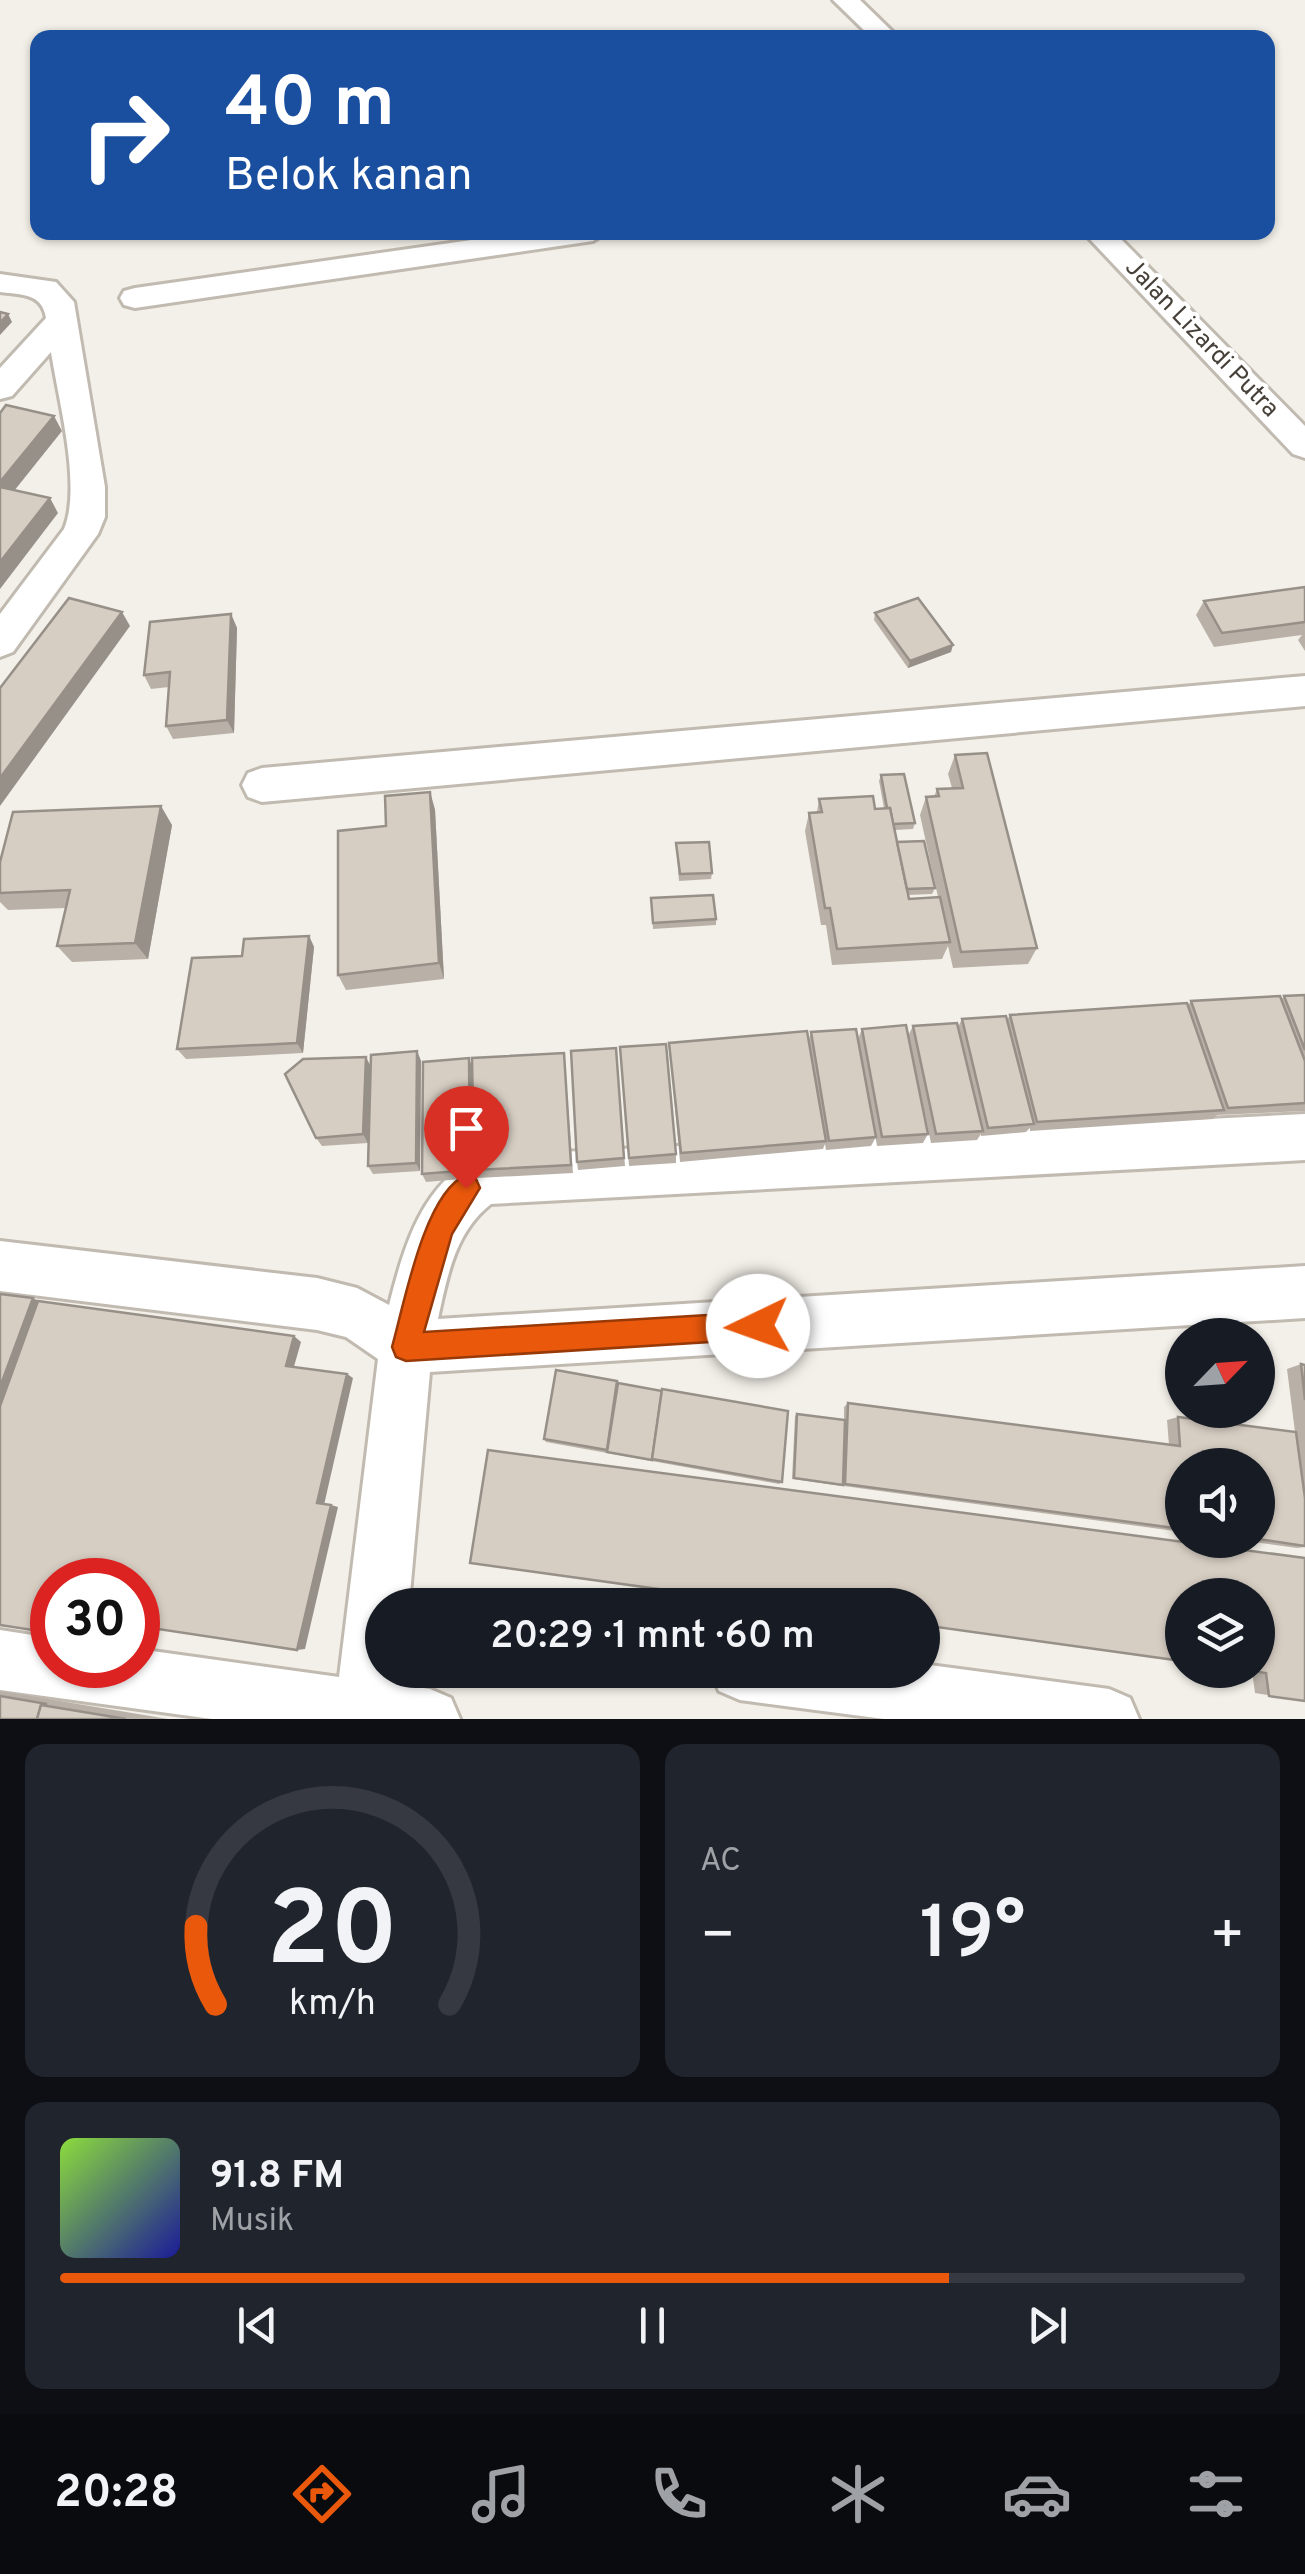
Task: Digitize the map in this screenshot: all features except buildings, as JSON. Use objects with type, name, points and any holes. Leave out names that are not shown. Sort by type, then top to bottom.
[{"type":"street","points":[[845,0],[878,30]]},
{"type":"street","points":[[135,298],[537,240]]},
{"type":"street","name":"Jalan Lizardi Putra","points":[[1105,240],[1305,446]]},
{"type":"street","points":[[0,283],[45,289],[59,302],[88,486],[87,517],[80,534],[0,642]]},
{"type":"street","points":[[0,388],[60,321]]},
{"type":"street","points":[[262,785],[1305,691]]},
{"type":"street","points":[[383,1588],[406,1347],[440,1227],[466,1188],[482,1180],[1305,1137]]},
{"type":"street","points":[[0,1266],[317,1304],[356,1314],[406,1347],[1305,1292]]},
{"type":"street","points":[[0,1660],[430,1719]]},
{"type":"street","points":[[364,1708],[368,1688]]},
{"type":"street","points":[[875,1688],[1108,1719]]},
{"type":"route","points":[[466,1188],[440,1227],[406,1347],[758,1326]]}]
